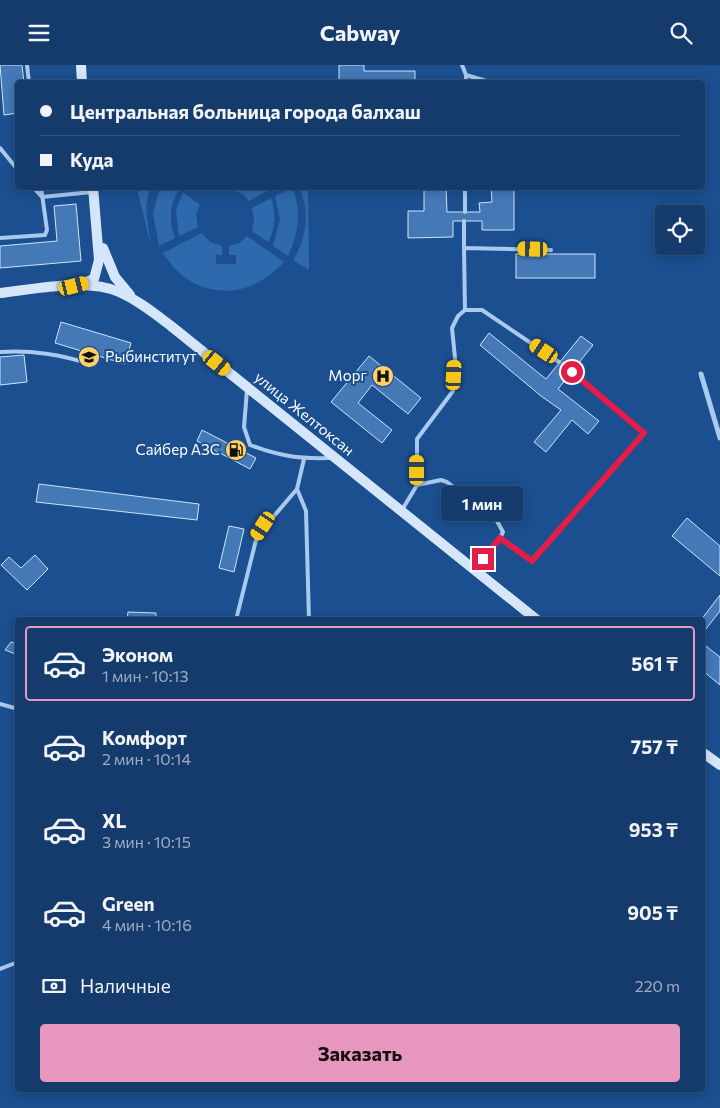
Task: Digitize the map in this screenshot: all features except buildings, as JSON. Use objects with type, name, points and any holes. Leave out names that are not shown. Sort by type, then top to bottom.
[{"type":"main road","points":[[81,65],[82,80]]},
{"type":"main road","points":[[93,190],[99,235],[106,261],[115,277],[135,300]]},
{"type":"main road","points":[[74,286],[94,279],[99,260],[99,235]]},
{"type":"main road","name":"улица Желтоксан","points":[[0,293],[74,286],[118,291],[135,300],[171,326],[533,617]]},
{"type":"main road","points":[[705,754],[720,765]]},
{"type":"street","points":[[701,374],[720,439]]},
{"type":"lane","points":[[27,65],[29,80]]},
{"type":"lane","points":[[462,65],[466,80]]},
{"type":"lane","points":[[466,75],[483,80]]},
{"type":"lane","points":[[0,147],[15,167]]},
{"type":"lane","points":[[36,190],[42,197]]},
{"type":"lane","points":[[0,238],[45,235],[47,229],[41,190]]},
{"type":"lane","points":[[42,197],[93,190]]},
{"type":"lane","points":[[465,190],[465,212]]},
{"type":"lane","points":[[464,221],[465,310]]},
{"type":"lane","points":[[464,248],[550,250]]},
{"type":"lane","points":[[401,511],[417,485],[417,439],[453,391],[455,358],[452,328],[458,316],[465,310],[482,310],[559,362]]},
{"type":"lane","points":[[0,353],[27,350],[94,365]]},
{"type":"lane","points":[[500,538],[532,561],[644,433],[572,372]]},
{"type":"lane","points":[[248,388],[244,427],[250,445],[276,455],[304,459],[335,458]]},
{"type":"lane","points":[[237,617],[257,536],[297,489],[304,459]]},
{"type":"lane","points":[[417,485],[441,479],[497,521],[503,531],[500,538],[474,570]]},
{"type":"lane","points":[[297,489],[306,511],[309,617]]},
{"type":"lane","points":[[0,704],[15,708]]},
{"type":"lane","points":[[0,969],[15,963]]},
{"type":"shaded area","points":[[137,190],[150,190],[146,206],[150,243]]},
{"type":"shaded area","points":[[159,190],[179,190],[173,201],[171,213],[175,238],[159,246],[153,213]]},
{"type":"shaded area","points":[[231,190],[267,191],[249,201],[243,194]]},
{"type":"shaded area","points":[[288,190],[294,190],[296,197],[297,231],[288,256],[273,246],[280,219],[275,196]]},
{"type":"shaded area","points":[[300,190],[308,190],[309,270],[293,260],[304,234],[306,215],[303,196]]},
{"type":"shaded area","points":[[183,192],[200,205],[196,214],[198,227],[179,236],[176,210]]},
{"type":"shaded area","points":[[271,198],[274,221],[273,231],[268,242],[252,231],[254,218],[252,208]]},
{"type":"shaded area","points":[[202,233],[210,242],[222,246],[222,255],[216,255],[216,264],[236,264],[236,255],[229,255],[229,246],[240,243],[247,236],[284,262],[254,285],[237,290],[220,291],[204,287],[189,280],[175,269],[163,253]]},
{"type":"place","name":"Рыбинститут","points":[[89,357]]},
{"type":"place","name":"Морг","points":[[383,376]]},
{"type":"place","name":"Сайбер АЗС","points":[[236,450]]},
{"type":"route","points":[[483,559],[500,538],[532,561],[644,433],[572,372]]}]
